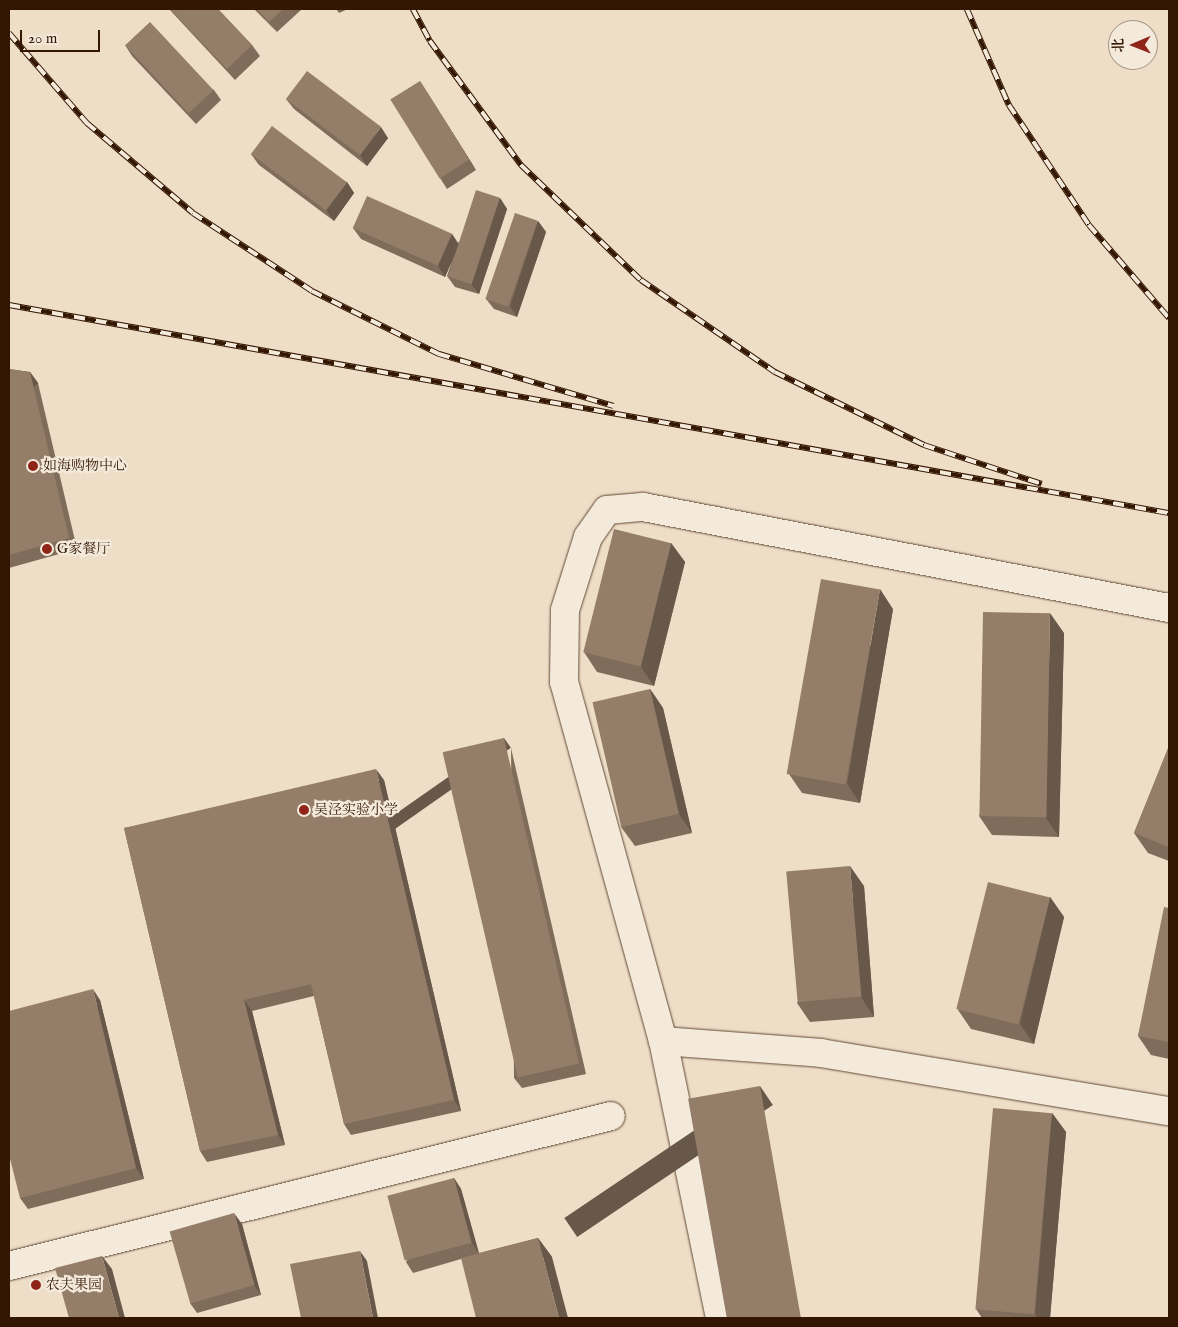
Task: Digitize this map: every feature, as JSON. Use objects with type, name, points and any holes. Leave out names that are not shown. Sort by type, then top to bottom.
[{"type":"lane","points":[[720,1318],[663,1041],[564,682],[565,610],[588,537],[606,510],[643,507],[1169,608]]},
{"type":"lane","points":[[663,1041],[821,1053],[1169,1111]]},
{"type":"lane","points":[[9,1266],[611,1116]]},
{"type":"building","points":[[170,9],[218,9],[252,45],[227,69]]},
{"type":"building","points":[[257,9],[283,9],[269,22]]},
{"type":"building","points":[[150,22],[213,90],[189,113],[125,45]]},
{"type":"building","points":[[307,71],[381,127],[360,155],[286,99]]},
{"type":"building","points":[[420,81],[469,160],[440,178],[390,100]]},
{"type":"building","points":[[272,126],[347,183],[326,211],[251,154]]},
{"type":"building","points":[[476,190],[500,198],[472,284],[448,277]]},
{"type":"building","points":[[367,196],[452,234],[438,266],[353,228]]},
{"type":"building","points":[[515,213],[538,221],[508,307],[485,299]]},
{"type":"building","name":"如海购物中心","points":[[9,369],[30,372],[69,538],[9,555]]},
{"type":"building","points":[[614,529],[671,543],[641,667],[583,652]]},
{"type":"building","points":[[821,579],[880,589],[846,784],[787,774]]},
{"type":"building","points":[[983,612],[1050,613],[1046,817],[979,816]]},
{"type":"building","points":[[650,689],[679,814],[621,827],[593,702]]},
{"type":"building","points":[[504,738],[579,1063],[518,1078],[443,752]]},
{"type":"building","points":[[1169,746],[1169,847],[1134,833]]},
{"type":"building","points":[[376,769],[454,1100],[344,1124],[311,984],[244,1000],[278,1135],[200,1151],[124,828]]},
{"type":"building","points":[[850,866],[861,997],[798,1002],[786,872]]},
{"type":"building","points":[[988,882],[1050,897],[1018,1025],[956,1009]]},
{"type":"building","points":[[1164,907],[1169,908],[1169,1042],[1138,1036]]},
{"type":"building","points":[[93,989],[136,1168],[20,1198],[9,1155],[9,1011]]},
{"type":"building","points":[[760,1086],[801,1318],[727,1318],[688,1099]]},
{"type":"building","points":[[993,1108],[1052,1113],[1034,1314],[975,1309]]},
{"type":"building","points":[[454,1178],[471,1243],[405,1261],[387,1196]]},
{"type":"building","points":[[234,1213],[255,1285],[190,1304],[170,1231]]},
{"type":"building","points":[[538,1238],[559,1318],[476,1318],[461,1258]]},
{"type":"building","points":[[360,1251],[373,1318],[301,1318],[290,1264]]},
{"type":"building","points":[[102,1256],[119,1318],[69,1318],[55,1268]]},
{"type":"railway","points":[[413,9],[430,41],[521,165],[641,280],[775,372],[924,445],[1042,484]]},
{"type":"railway","points":[[967,9],[1009,105],[1089,225],[1169,318]]},
{"type":"railway","points":[[9,33],[87,123],[193,213],[312,291],[439,354],[613,406]]},
{"type":"railway","points":[[9,305],[1169,513]]},
{"type":"place","name":"如海购物中心","points":[[33,466]]},
{"type":"place","name":"G家餐厅","points":[[47,549]]},
{"type":"place","name":"吴泾实验小学","points":[[304,810]]},
{"type":"place","name":"农夫果园","points":[[36,1285]]}]
